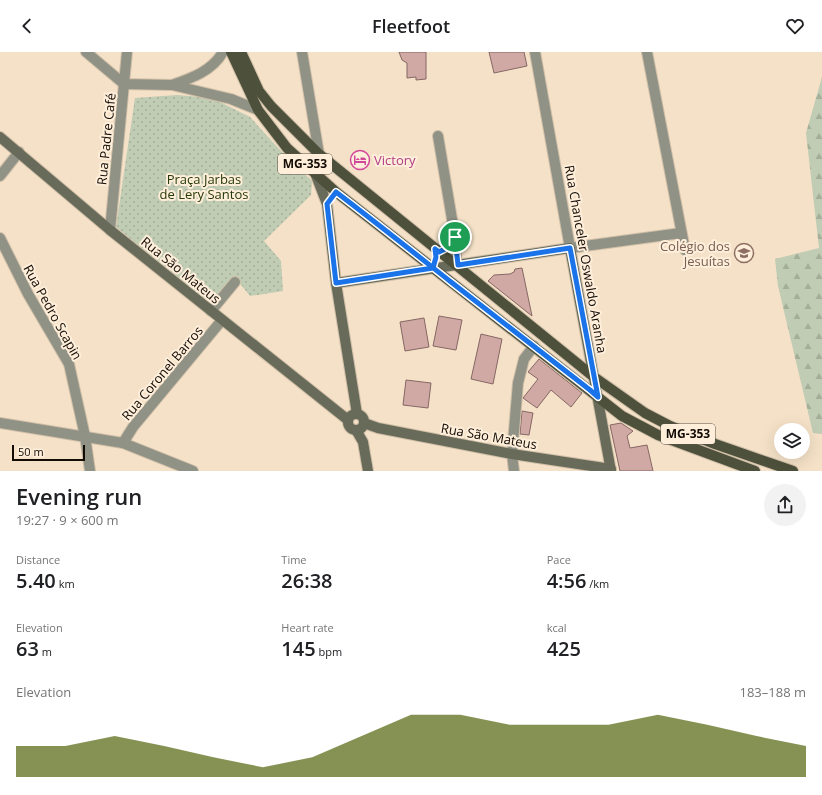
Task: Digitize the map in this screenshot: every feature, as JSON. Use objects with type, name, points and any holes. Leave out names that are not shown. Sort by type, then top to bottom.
[{"type":"main road","name":"MG-353","points":[[231,52],[258,110],[287,148],[336,192],[622,416],[658,435],[755,471]]},
{"type":"main road","name":"MG-353","points":[[241,52],[251,76],[263,96],[282,118],[319,154],[437,250],[458,265],[594,377],[645,413],[670,426],[715,444],[792,471]]},
{"type":"main road","name":"Rua São Mateus","points":[[0,137],[110,230],[348,420]]},
{"type":"main road","points":[[315,173],[327,204],[336,283],[357,414]]},
{"type":"main road","points":[[336,283],[570,248]]},
{"type":"main road","name":"Rua Chanceler Oswaldo Aranha","points":[[570,248],[611,470]]},
{"type":"main road","points":[[433,268],[437,250]]},
{"type":"main road","points":[[356,430],[362,427],[364,423],[362,416],[357,414],[350,416],[348,420],[350,427],[356,430],[363,442],[368,471]]},
{"type":"main road","name":"Rua São Mateus","points":[[364,423],[378,428],[512,454],[611,470]]},
{"type":"main road","points":[[363,442],[369,431],[378,428]]},
{"type":"street","points":[[86,52],[124,84],[172,85],[231,99],[258,110]]},
{"type":"street","name":"Rua Padre Café","points":[[110,230],[128,52]]},
{"type":"street","points":[[172,85],[198,75],[215,63],[223,52]]},
{"type":"street","points":[[302,52],[319,154]]},
{"type":"street","name":"Rua Chanceler Oswaldo Aranha","points":[[535,52],[570,248]]},
{"type":"street","points":[[647,52],[685,250]]},
{"type":"street","points":[[438,136],[455,237],[458,265]]},
{"type":"street","points":[[0,176],[19,152]]},
{"type":"street","points":[[327,204],[336,192]]},
{"type":"street","points":[[570,248],[681,233]]},
{"type":"street","points":[[437,250],[451,246],[455,237]]},
{"type":"street","name":"Rua Pedro Scapin","points":[[0,238],[28,294],[69,364],[85,436],[90,471]]},
{"type":"street","points":[[211,311],[235,282]]},
{"type":"street","name":"Rua Coronel Barros","points":[[123,443],[133,427],[222,320]]},
{"type":"street","points":[[514,471],[512,454],[518,382],[524,359],[534,346]]},
{"type":"street","points":[[0,423],[123,443],[193,471]]},
{"type":"green space","points":[[822,77],[822,434],[813,433],[778,286],[775,259],[819,248],[806,133]]},
{"type":"green space","name":"Praça Jarbas de Lery Santos","points":[[177,95],[212,98],[250,117],[281,151],[312,181],[311,195],[264,241],[281,261],[283,291],[250,296],[234,276],[209,304],[116,227],[135,98]]},
{"type":"building","points":[[399,52],[426,52],[426,79],[416,80],[416,77],[407,78],[407,63],[402,60]]},
{"type":"building","points":[[489,52],[524,52],[527,66],[494,73]]},
{"type":"building","points":[[522,268],[532,316],[488,281],[494,275],[510,274],[514,272],[515,269]]},
{"type":"building","points":[[439,316],[462,320],[456,350],[433,346]]},
{"type":"building","points":[[424,318],[429,347],[405,351],[400,322]]},
{"type":"building","points":[[481,334],[502,339],[493,384],[471,379]]},
{"type":"building","points":[[539,359],[582,393],[571,407],[551,390],[537,408],[523,398],[538,379],[528,372]]},
{"type":"building","points":[[406,380],[431,383],[428,408],[403,405]]},
{"type":"building","points":[[522,411],[533,413],[529,435],[520,434]]},
{"type":"building","points":[[621,423],[633,431],[627,436],[630,448],[647,445],[653,471],[620,471],[610,425]]},
{"type":"place","name":"Victory","points":[[360,160]]},
{"type":"place","name":"Colégio dos Jesuítas","points":[[744,253]]},
{"type":"route","points":[[455,237],[451,246],[447,249],[439,252],[435,249],[436,257],[433,268],[336,283],[327,204],[336,192],[433,268],[590,390],[598,397],[570,248],[458,265],[455,237]]}]
